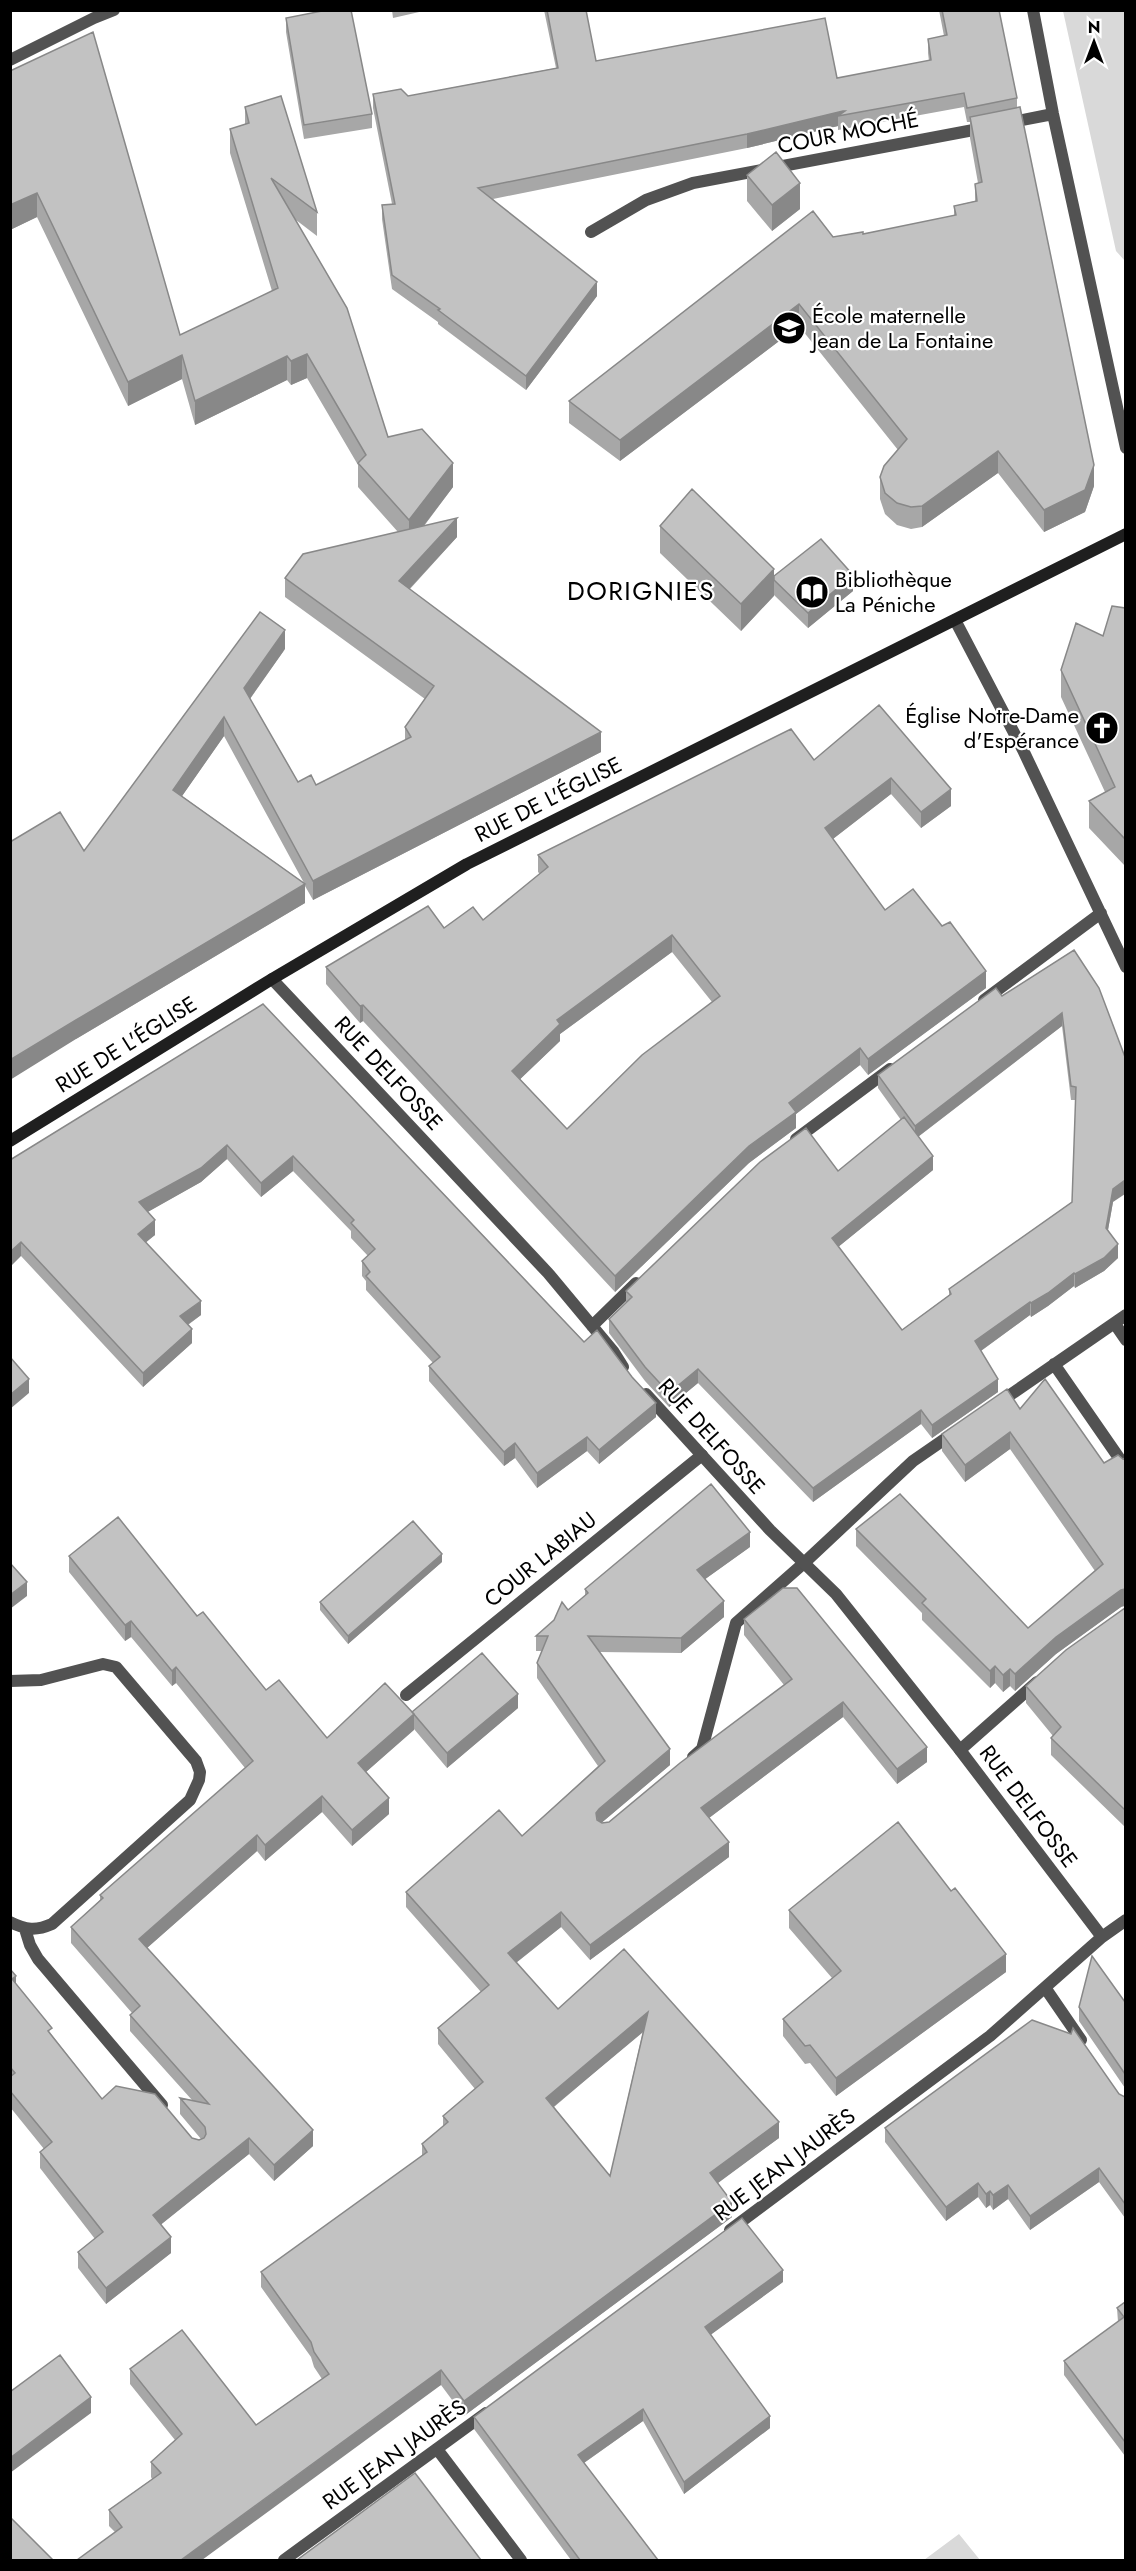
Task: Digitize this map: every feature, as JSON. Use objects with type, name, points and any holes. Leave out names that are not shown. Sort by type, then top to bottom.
[{"type":"street","points":[[10,60],[94,14],[114,10]]},
{"type":"street","points":[[1033,10],[1053,114],[1125,448]]},
{"type":"street","name":"COUR MOCHÉ","points":[[591,232],[646,200],[693,183],[1053,114]]},
{"type":"street","name":"RUE DE L'ÉGLISE","points":[[10,1141],[272,979],[475,860],[1125,534]]},
{"type":"street","points":[[955,620],[1023,750],[1125,967]]},
{"type":"street","points":[[976,1005],[1101,913]]},
{"type":"street","name":"RUE DELFOSSE","points":[[272,979],[548,1273],[636,1383],[770,1530],[836,1594],[960,1750],[1102,1937]]},
{"type":"street","points":[[784,1148],[899,1062]]},
{"type":"street","points":[[592,1326],[644,1277]]},
{"type":"street","points":[[988,1410],[1125,1315]]},
{"type":"street","points":[[1115,1324],[1125,1340]]},
{"type":"street","points":[[1054,1364],[1125,1468]]},
{"type":"street","points":[[685,1764],[702,1749],[736,1623],[913,1461],[969,1422]]},
{"type":"street","name":"COUR LABIAU","points":[[406,1695],[702,1455]]},
{"type":"street","points":[[10,1681],[48,1678],[103,1664],[116,1667],[196,1761],[200,1772],[190,1800],[52,1924],[40,1929],[25,1929],[10,1922]]},
{"type":"street","points":[[960,1750],[1044,1676]]},
{"type":"street","name":"RUE JEAN JAURÈS","points":[[717,2240],[990,2036],[1046,1989],[1102,1937],[1125,1920]]},
{"type":"street","points":[[25,1929],[30,1946],[38,1959],[167,2112]]},
{"type":"street","points":[[1046,1989],[1086,2046]]},
{"type":"street","name":"RUE JEAN JAURÈS","points":[[285,2560],[498,2404]]},
{"type":"street","points":[[437,2449],[521,2560]]},
{"type":"shaded area","points":[[1063,11],[1125,11],[1125,261],[1116,251]]},
{"type":"shaded area","points":[[959,2534],[980,2560],[924,2560]]},
{"type":"building","points":[[327,10],[351,10],[372,114],[304,125],[286,18]]},
{"type":"building","points":[[547,10],[586,10],[596,61],[825,18],[837,78],[931,60],[928,39],[947,35],[942,10],[999,10],[1017,98],[967,108],[964,93],[838,116],[845,111],[843,111],[747,134],[478,188],[597,282],[526,376],[392,275],[382,205],[395,204],[373,94],[401,89],[408,96],[558,68]]},
{"type":"building","points":[[93,32],[180,335],[278,288],[230,129],[249,123],[245,107],[281,96],[317,212],[271,178],[347,308],[388,437],[422,429],[453,463],[409,520],[358,463],[366,455],[307,354],[291,361],[287,356],[195,401],[182,355],[128,382],[37,193],[10,205],[10,71]]},
{"type":"building","points":[[1020,107],[1094,465],[1085,490],[1044,510],[998,451],[922,506],[911,507],[897,503],[885,493],[880,477],[884,466],[907,439],[799,304],[620,440],[569,401],[813,211],[833,237],[863,232],[863,234],[956,215],[954,206],[977,201],[975,184],[982,182],[970,117]]},
{"type":"building","points":[[776,152],[800,183],[772,205],[747,175]]},
{"type":"building","points":[[692,489],[774,569],[741,604],[660,526]]},
{"type":"building","points":[[457,518],[399,581],[601,732],[313,881],[224,717],[173,790],[305,884],[10,1060],[10,842],[60,812],[84,851],[260,612],[285,630],[244,688],[298,782],[311,775],[316,785],[411,737],[405,727],[434,686],[285,578],[303,554]]},
{"type":"building","points":[[821,539],[853,575],[808,613],[774,580],[774,576]]},
{"type":"building","name":"Église Notre-Dame d'Espérance","points":[[1112,606],[1125,608],[1125,839],[1089,801],[1115,787],[1061,670],[1076,623],[1103,636]]},
{"type":"building","points":[[879,705],[951,789],[921,812],[891,778],[825,828],[885,910],[913,889],[942,926],[950,922],[986,971],[868,1059],[860,1048],[789,1103],[796,1112],[749,1146],[615,1276],[363,1005],[360,1006],[326,967],[428,906],[444,928],[473,907],[483,920],[548,867],[538,855],[791,729],[814,760]],"holes":[[[672,935],[720,996],[642,1055],[567,1129],[512,1071],[560,1024],[557,1020]]]},
{"type":"building","points":[[1074,950],[1099,988],[1125,1057],[1125,1180],[1113,1189],[1106,1228],[1118,1244],[1104,1258],[1074,1273],[975,1341],[998,1379],[932,1425],[921,1410],[813,1488],[698,1369],[669,1393],[645,1367],[609,1319],[632,1297],[626,1291],[760,1162],[806,1128],[838,1171],[904,1117],[933,1156],[832,1238],[902,1330],[951,1294],[949,1289],[1072,1202],[1076,1087],[1071,1086],[1062,1013],[915,1126],[878,1075],[996,988],[1002,996]]},
{"type":"building","points":[[263,1004],[584,1342],[597,1330],[632,1377],[656,1403],[599,1450],[587,1437],[537,1473],[515,1443],[504,1452],[429,1366],[440,1357],[366,1276],[370,1272],[362,1261],[375,1249],[351,1223],[354,1220],[293,1156],[261,1183],[227,1145],[201,1168],[139,1202],[155,1220],[138,1234],[201,1301],[180,1316],[192,1329],[143,1373],[21,1242],[10,1252],[10,1160]]},
{"type":"building","points":[[10,1357],[29,1379],[10,1395]]},
{"type":"building","points":[[1045,1379],[1104,1463],[1118,1455],[1125,1458],[1125,1589],[1056,1637],[1015,1674],[1010,1669],[1003,1675],[995,1666],[990,1671],[922,1603],[926,1599],[856,1529],[900,1494],[1028,1628],[1103,1564],[1010,1432],[965,1465],[942,1434],[1007,1389],[1020,1409]]},
{"type":"building","points":[[711,1484],[750,1532],[697,1570],[724,1601],[681,1638],[588,1636],[670,1749],[599,1809],[596,1813],[597,1820],[602,1823],[609,1822],[680,1763],[792,1679],[744,1619],[783,1588],[797,1588],[927,1747],[897,1769],[843,1702],[701,1808],[729,1842],[590,1945],[561,1912],[508,1953],[558,2009],[624,1949],[779,2122],[710,2173],[732,2202],[464,2401],[441,2370],[181,2560],[77,2560],[122,2527],[109,2510],[161,2473],[151,2462],[182,2434],[130,2369],[182,2330],[256,2425],[329,2374],[314,2352],[311,2342],[261,2272],[427,2152],[422,2144],[448,2122],[443,2116],[483,2082],[438,2028],[489,1985],[406,1892],[499,1810],[522,1836],[605,1761],[537,1663],[548,1636],[536,1636],[554,1620],[562,1602],[568,1610],[588,1593],[585,1589]],"holes":[[[648,2012],[610,2176],[546,2098]]]},
{"type":"building","points":[[118,1517],[197,1616],[203,1612],[266,1690],[279,1680],[327,1738],[385,1683],[414,1714],[358,1763],[389,1798],[352,1830],[322,1796],[265,1845],[257,1835],[139,1939],[313,2130],[274,2165],[249,2138],[153,2215],[171,2237],[106,2288],[78,2252],[103,2232],[40,2152],[52,2142],[10,2091],[10,2077],[15,2073],[10,2067],[10,1969],[16,1976],[12,1979],[52,2028],[48,2031],[102,2099],[116,2086],[155,2094],[192,2138],[199,2140],[204,2138],[205,2127],[180,2098],[209,2104],[130,2015],[140,2006],[71,1927],[103,1898],[100,1895],[253,1761],[176,1667],[172,1671],[131,1621],[125,1625],[69,1556]]},
{"type":"building","points":[[413,1521],[442,1554],[348,1636],[320,1602]]},
{"type":"building","points":[[10,1563],[27,1582],[10,1595]]},
{"type":"building","points":[[1125,1608],[1125,1810],[1051,1738],[1061,1727],[1026,1686],[1066,1650]]},
{"type":"building","points":[[482,1653],[518,1694],[447,1753],[412,1712]]},
{"type":"building","points":[[898,1822],[951,1891],[955,1888],[1006,1954],[836,2078],[810,2045],[805,2046],[783,2019],[841,1971],[789,1910]]},
{"type":"building","points":[[1092,1956],[1125,2002],[1125,2074],[1079,2007]]},
{"type":"building","points":[[1032,2020],[1071,2034],[1073,2028],[1119,2094],[1125,2097],[1125,2204],[1099,2168],[1030,2216],[1008,2185],[993,2195],[990,2191],[986,2194],[978,2183],[946,2207],[885,2128]]},
{"type":"building","points":[[742,2218],[783,2270],[705,2327],[770,2416],[684,2482],[643,2409],[578,2455],[658,2560],[580,2560],[474,2417]]},
{"type":"building","points":[[1125,2302],[1125,2442],[1064,2361],[1124,2317],[1117,2308]]},
{"type":"building","points":[[60,2355],[91,2397],[10,2458],[10,2392]]},
{"type":"building","points":[[415,2473],[481,2560],[297,2560]]},
{"type":"building","points":[[10,2517],[53,2560],[10,2560]]},
{"type":"place","name":"École maternelle Jean de La Fontaine","points":[[789,328]]},
{"type":"place","name":"Bibliothèque La Péniche","points":[[812,592]]},
{"type":"place","name":"Église Notre-Dame d'Espérance","points":[[1102,728]]},
{"type":"district","name":"DORIGNIES","points":[[641,591]]}]
